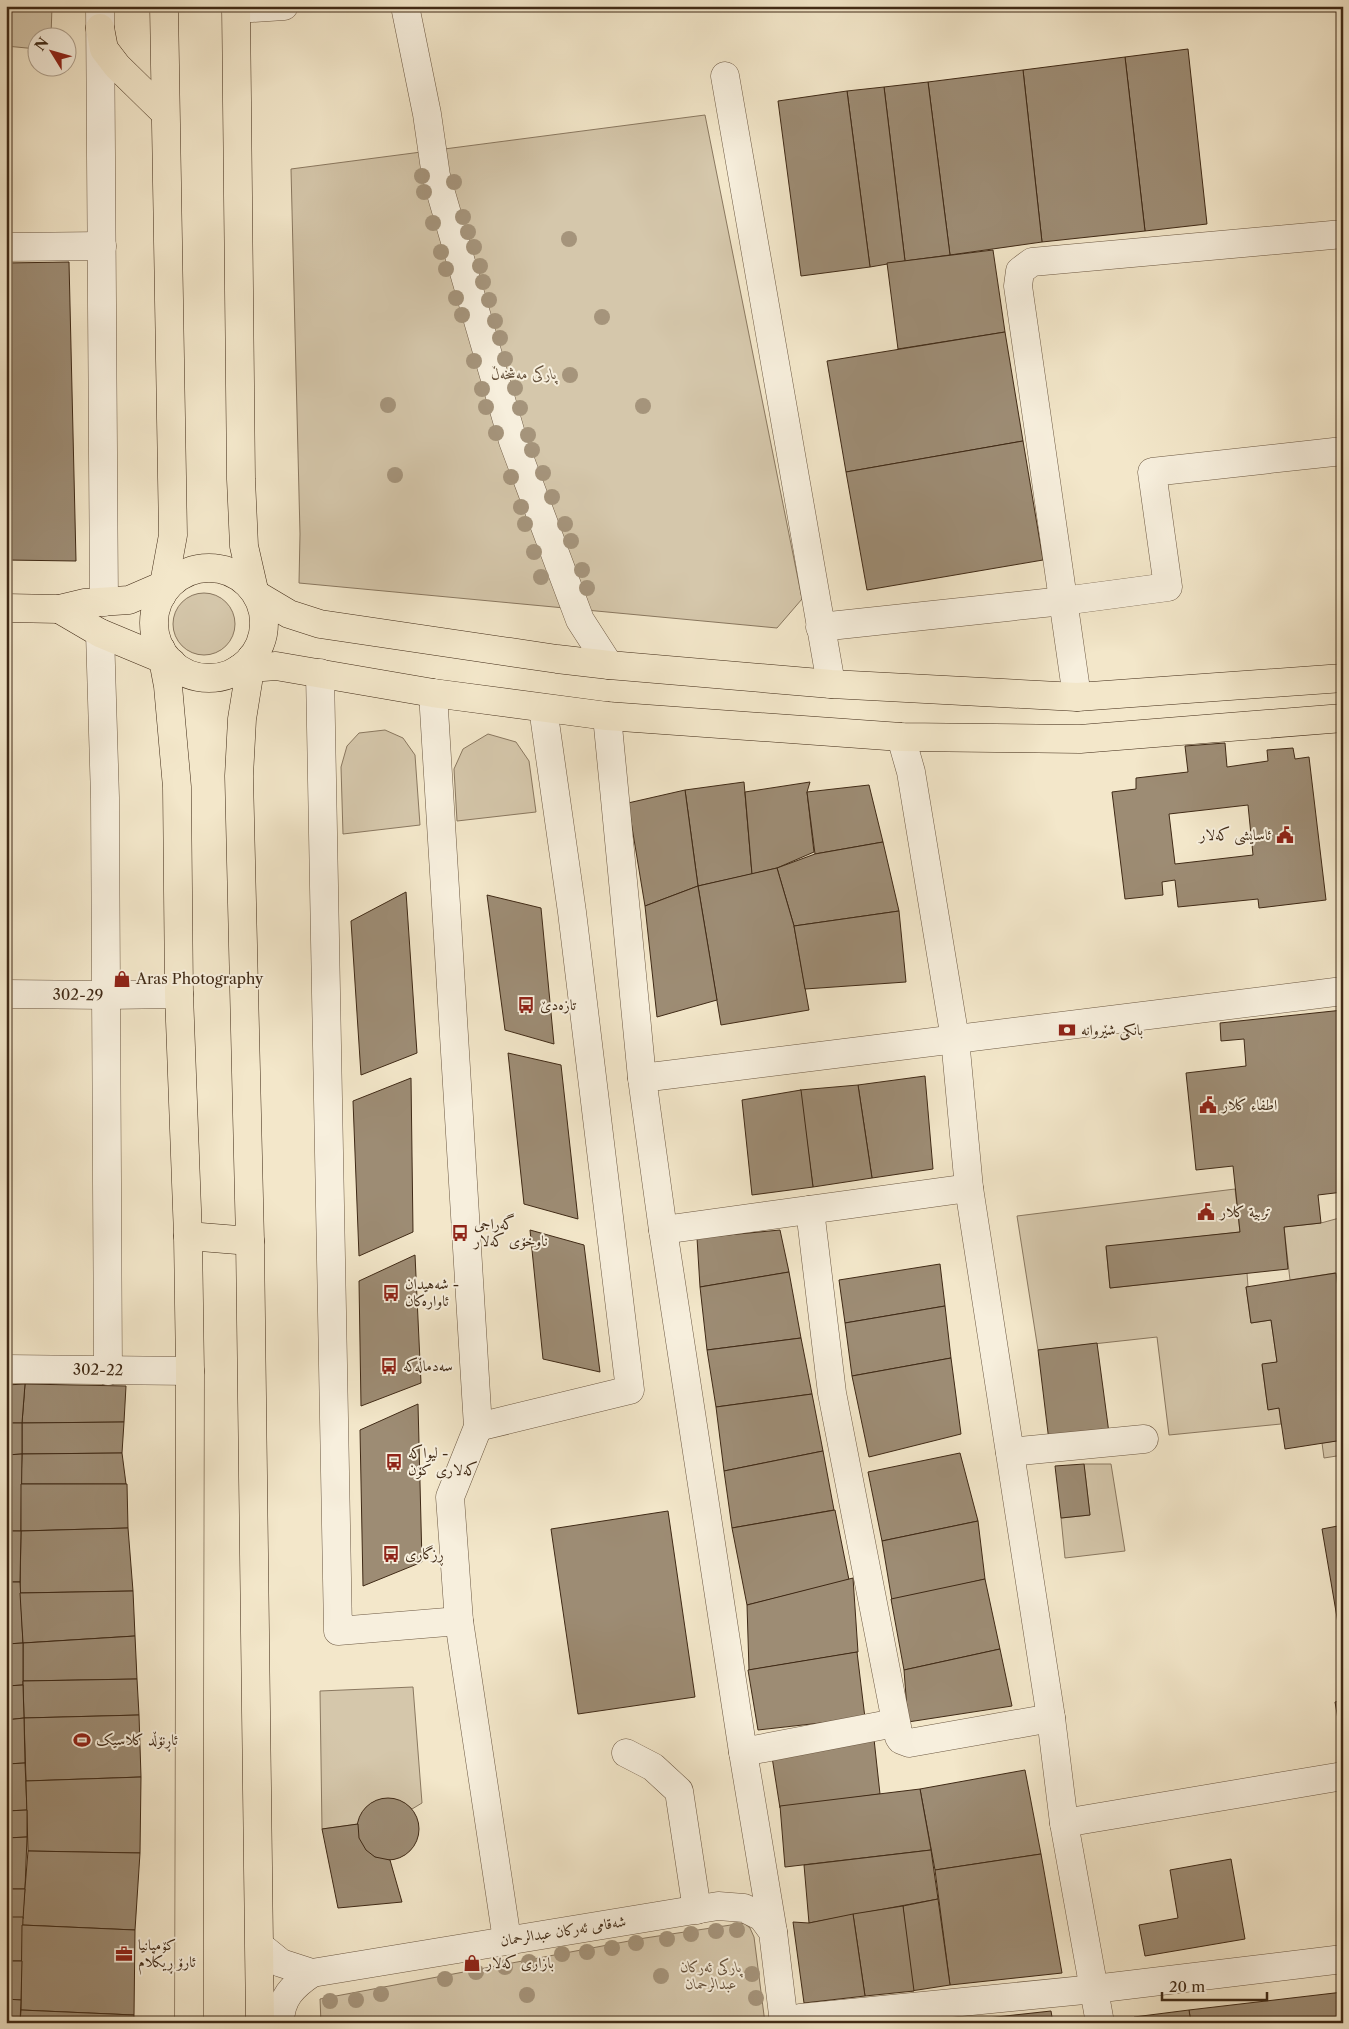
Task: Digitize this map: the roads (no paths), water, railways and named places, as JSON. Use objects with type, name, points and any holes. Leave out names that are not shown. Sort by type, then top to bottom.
[{"type":"main road","points":[[164,6],[164,112],[173,535],[166,587],[155,613],[155,631],[165,657],[176,787],[179,994],[188,1236],[190,1371],[189,2023]]},
{"type":"main road","points":[[236,7],[241,479],[244,546],[255,592],[263,610],[264,626],[261,643],[247,665],[242,719],[240,776],[250,1241],[260,2023]]},
{"type":"main road","points":[[100,17],[104,49],[117,66],[164,112]]},
{"type":"main road","points":[[6,608],[59,609],[84,603],[129,600],[166,587],[189,572],[216,568],[241,577],[255,592],[289,614],[320,624],[556,659],[609,665],[831,684],[1077,697],[1343,678]]},
{"type":"main road","points":[[59,609],[100,633],[165,657],[186,673],[204,678],[222,676],[247,665],[276,666],[433,693],[607,716],[901,737],[1080,739],[1343,718]]},
{"type":"main road","points":[[188,1236],[250,1241]]},
{"type":"street","points":[[236,7],[284,6]]},
{"type":"street","points":[[405,6],[427,114],[436,176],[513,441],[580,620],[609,665]]},
{"type":"street","points":[[100,17],[104,602]]},
{"type":"street","points":[[725,76],[831,684]]},
{"type":"street","points":[[1077,697],[1018,286],[1020,271],[1032,262],[1343,234]]},
{"type":"street","points":[[6,247],[102,246]]},
{"type":"street","points":[[820,627],[1063,600],[1168,586],[1152,472],[1343,451]]},
{"type":"street","points":[[100,633],[105,798],[108,1371]]},
{"type":"street","points":[[320,673],[338,1631],[458,1621]]},
{"type":"street","points":[[433,693],[478,1427],[450,1497],[458,1621],[507,1940]]},
{"type":"street","points":[[478,1427],[630,1390],[572,912],[543,708]]},
{"type":"street","points":[[607,716],[642,1078],[663,1230],[743,1752],[773,1932],[784,2023]]},
{"type":"street","points":[[901,737],[911,772],[955,1040],[969,1188],[1051,1718],[1064,1823],[1100,2023]]},
{"type":"street","points":[[642,1078],[1343,990]]},
{"type":"street","name":"302-29","points":[[6,994],[179,994]]},
{"type":"street","points":[[663,1230],[969,1188]]},
{"type":"street","points":[[810,1210],[832,1393],[895,1723],[901,1740],[909,1743],[1051,1718]]},
{"type":"street","name":"302-22","points":[[6,1369],[190,1371]]},
{"type":"street","points":[[1010,1452],[1144,1439]]},
{"type":"street","points":[[743,1752],[895,1723]]},
{"type":"street","points":[[626,1753],[653,1767],[678,1791],[697,1910]]},
{"type":"street","points":[[1064,1823],[1343,1776]]},
{"type":"street","name":"شەقامی ئەرکان عبدالرحمان","points":[[260,1946],[281,1963],[312,1973],[718,1906],[744,1908],[762,1918],[773,1932]]},
{"type":"street","points":[[794,2023],[800,2018],[1094,1988],[1343,1959]]},
{"type":"street","points":[[280,2023],[285,2001],[293,1986],[312,1973]]},
{"type":"place","name":"ئاسایشی کەلار","points":[[1285,835]]},
{"type":"place","name":"Aras Photography","points":[[122,979]]},
{"type":"place","name":"تازەدێ","points":[[526,1005]]},
{"type":"place","name":"بانکی شێروانە","points":[[1067,1030]]},
{"type":"place","name":"اطفاء كلار","points":[[1208,1105]]},
{"type":"place","name":"تربية كلار","points":[[1206,1212]]},
{"type":"place","name":"گەراجی ناوخۆی کەلار","points":[[460,1233]]},
{"type":"place","name":"شەهیدان - ئاوارەکان","points":[[391,1293]]},
{"type":"place","name":"سەدماڵەکە","points":[[389,1366]]},
{"type":"place","name":"لیواکە - کەلاری کۆن","points":[[394,1462]]},
{"type":"place","name":"ڕزگاری","points":[[391,1554]]},
{"type":"place","name":"ئاڕنۆڵد کلاسیک","points":[[82,1740]]},
{"type":"place","name":"کۆمپانیا ئارۆ ڕیکلام","points":[[124,1954]]},
{"type":"place","name":"بازاری کەلار","points":[[472,1963]]},
{"type":"park label","name":"پارکی مەشخەڵ","points":[[524,374]]},
{"type":"park label","name":"پارکی ئەرکان عبدالرحمان","points":[[711,1976]]}]
